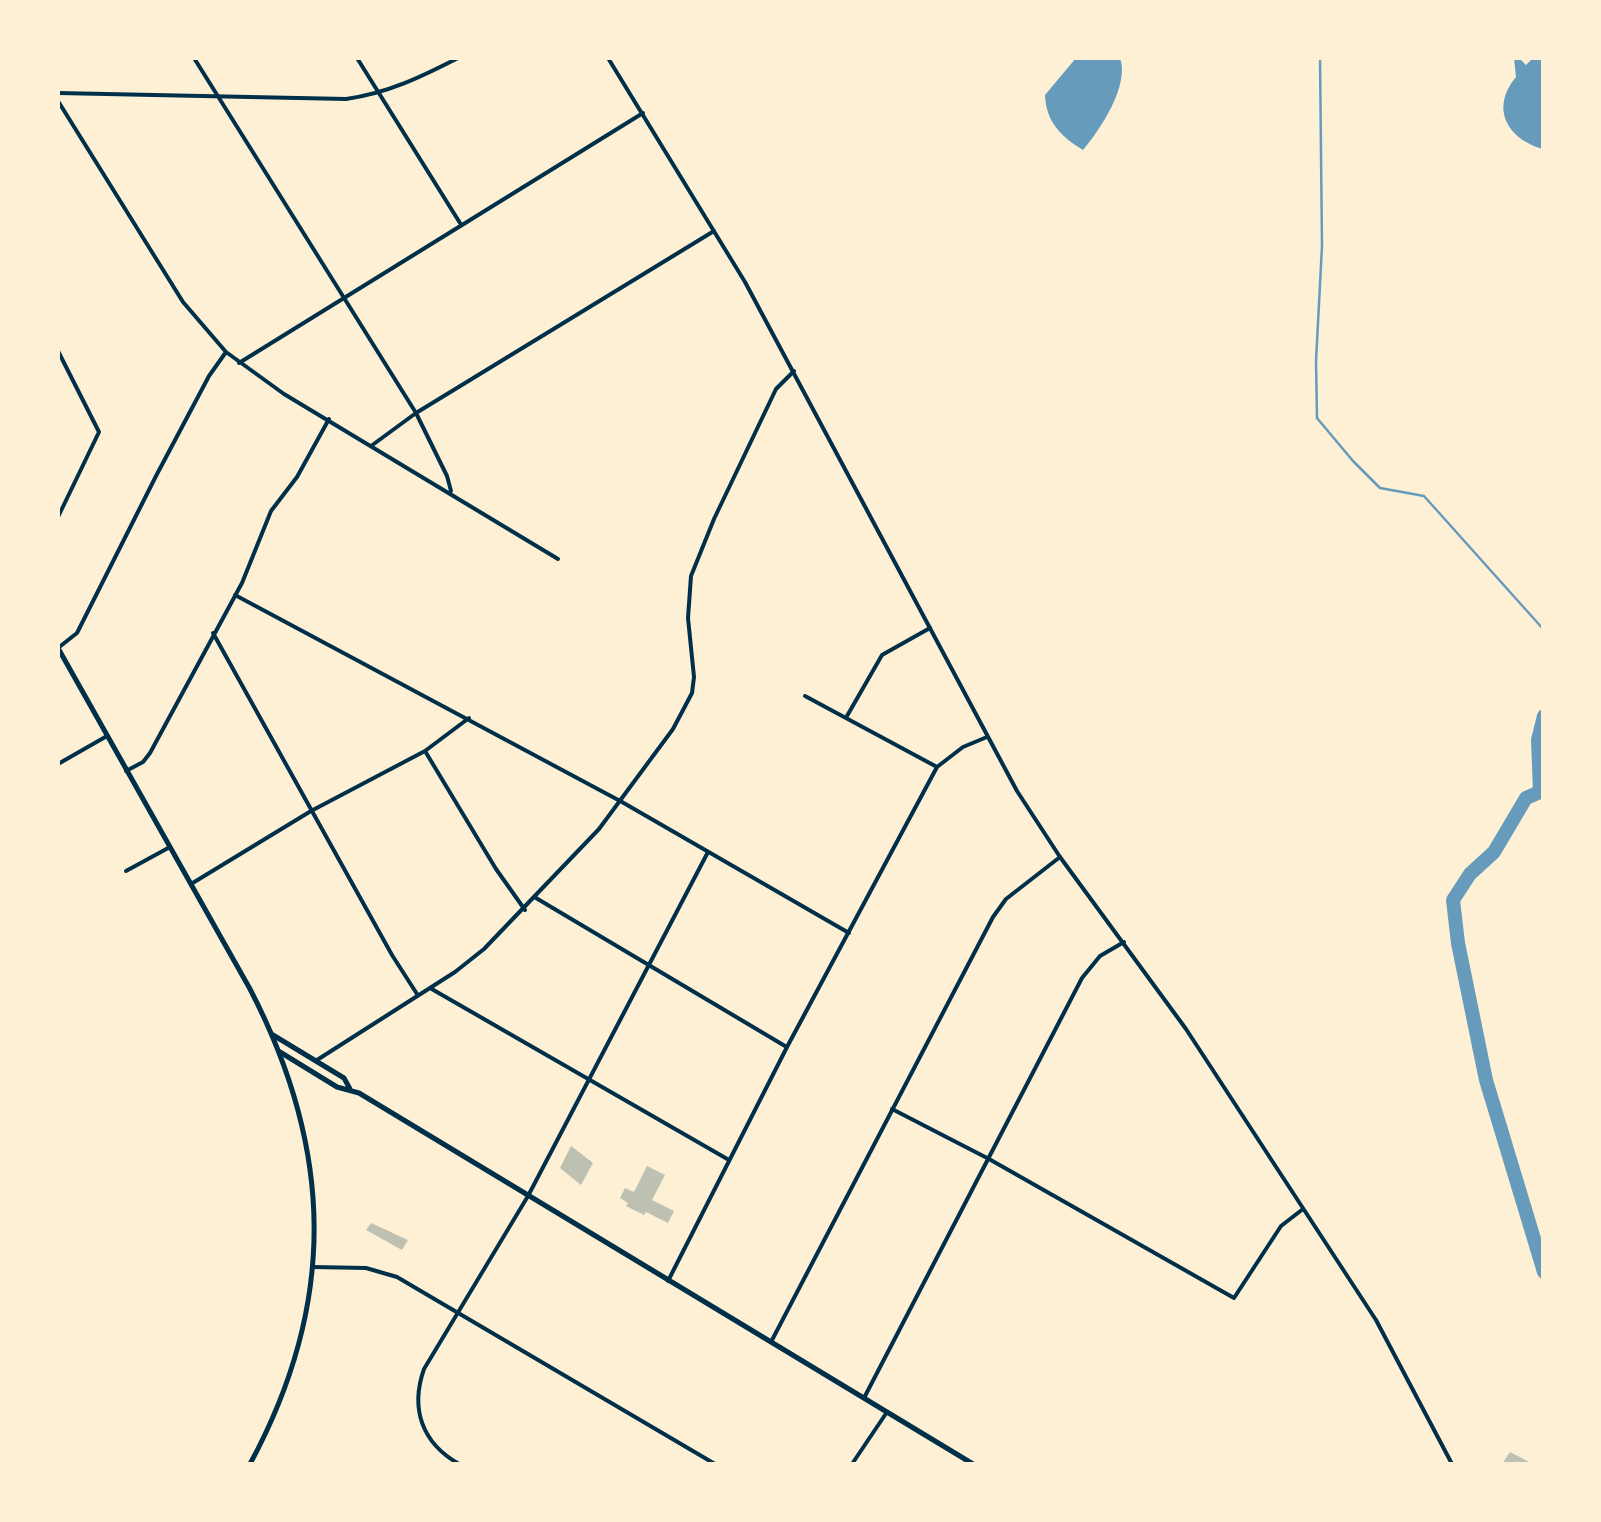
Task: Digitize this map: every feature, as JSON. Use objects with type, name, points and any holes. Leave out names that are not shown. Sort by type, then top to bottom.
[{"type":"main road","points":[[58,648],[273,1035],[299,1107],[314,1201],[313,1267],[292,1368],[280,1405],[250,1464]]},
{"type":"main road","points":[[273,1035],[344,1078],[350,1088]]},
{"type":"main road","points":[[280,1052],[338,1087],[350,1088],[973,1464]]},
{"type":"street","points":[[194,58],[416,414],[452,494]]},
{"type":"street","points":[[357,58],[461,225]]},
{"type":"street","points":[[58,94],[321,100],[380,94],[458,58]]},
{"type":"street","points":[[608,58],[714,231],[794,372],[1017,791],[1060,857],[1186,1029],[1376,1320],[1452,1464]]},
{"type":"street","points":[[58,101],[183,302],[226,352],[284,394],[558,559]]},
{"type":"street","points":[[239,363],[643,113]]},
{"type":"street","points":[[371,446],[416,414],[714,231]]},
{"type":"street","points":[[58,351],[100,432],[58,518]]},
{"type":"street","points":[[58,648],[77,634],[165,459],[226,352]]},
{"type":"street","points":[[316,1061],[484,950],[622,802],[674,729],[688,702],[694,659],[688,598],[694,566],[776,389],[794,372]]},
{"type":"street","points":[[126,771],[144,762],[150,753],[234,595],[272,511],[329,419]]},
{"type":"street","points":[[234,595],[622,802],[849,934]]},
{"type":"street","points":[[846,718],[882,655],[930,628]]},
{"type":"street","points":[[213,633],[310,811],[418,995]]},
{"type":"street","points":[[805,696],[937,768]]},
{"type":"street","points":[[190,884],[310,811],[425,751],[469,718]]},
{"type":"street","points":[[58,764],[107,736]]},
{"type":"street","points":[[668,1281],[937,768],[963,747],[988,738]]},
{"type":"street","points":[[425,751],[525,910]]},
{"type":"street","points":[[126,871],[170,847]]},
{"type":"street","points":[[458,1464],[424,1435],[418,1400],[424,1369],[528,1196],[708,852]]},
{"type":"street","points":[[770,1342],[993,918],[1006,899],[1060,857]]},
{"type":"street","points":[[536,898],[788,1047]]},
{"type":"street","points":[[864,1398],[1082,978],[1100,956],[1124,942]]},
{"type":"street","points":[[430,988],[730,1161]]},
{"type":"street","points":[[892,1109],[989,1159],[1234,1298],[1281,1226],[1303,1209]]},
{"type":"street","points":[[313,1267],[366,1268],[398,1277],[715,1464]]},
{"type":"street","points":[[852,1464],[887,1412]]},
{"type":"water","points":[[1076,58],[1120,58],[1122,69],[1112,107],[1083,150],[1056,127],[1048,113],[1045,95]]},
{"type":"water","points":[[1514,58],[1526,65],[1533,58],[1543,58],[1543,149],[1520,138],[1506,121],[1504,100],[1516,77]]},
{"type":"building","points":[[571,1146],[593,1163],[581,1185],[560,1168]]},
{"type":"building","points":[[647,1166],[665,1175],[652,1200],[674,1211],[668,1223],[626,1206],[628,1203],[620,1198],[625,1188],[634,1192]]},
{"type":"building","points":[[371,1223],[408,1240],[402,1250],[366,1230]]},
{"type":"building","points":[[1510,1452],[1533,1464],[1502,1464]]},
{"type":"waterway","points":[[1320,58],[1322,246],[1317,418],[1380,488],[1424,496],[1544,630]]},
{"type":"waterway","points":[[1544,716],[1538,740],[1540,792],[1526,798],[1494,852],[1470,874],[1453,900],[1486,1080],[1544,1272]]}]
